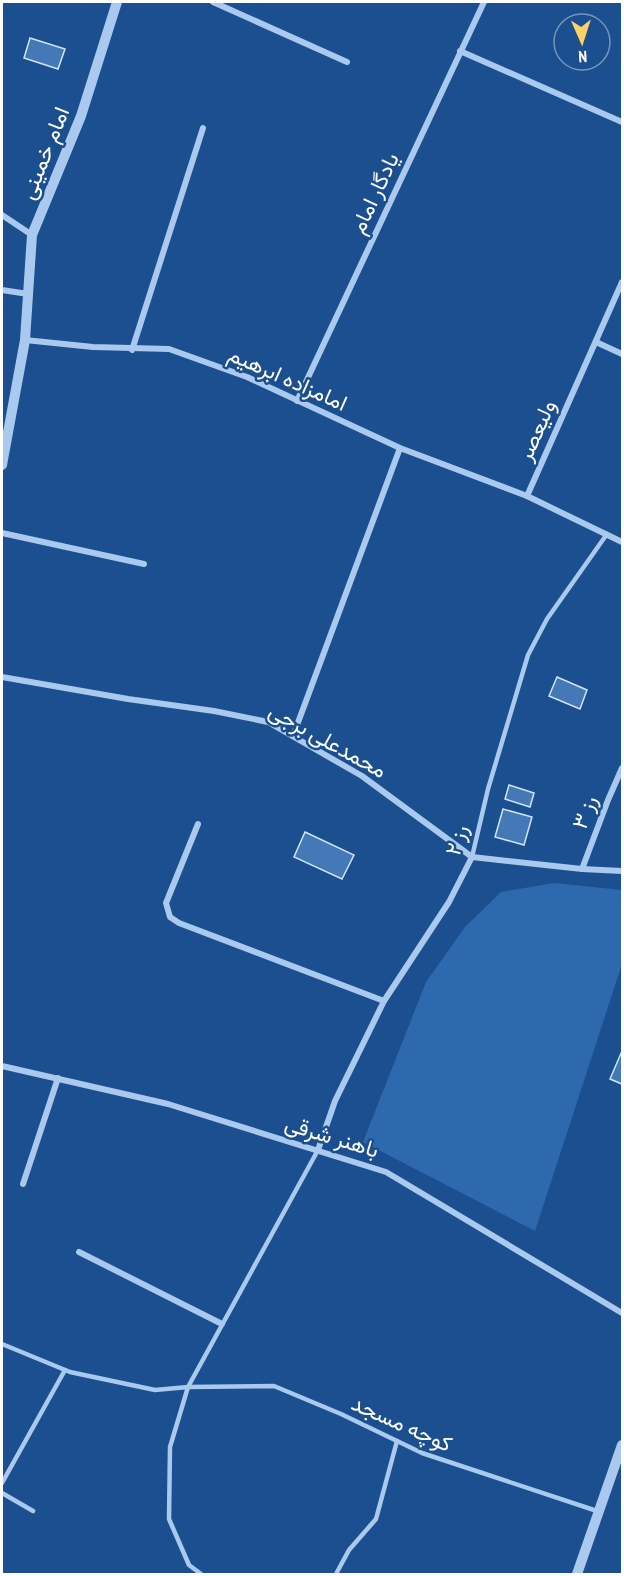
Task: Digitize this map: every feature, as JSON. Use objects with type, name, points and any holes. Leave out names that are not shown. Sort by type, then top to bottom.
[{"type":"street","name":"امام خمینی","points":[[2,465],[25,339],[32,235],[81,116],[117,2]]},
{"type":"street","points":[[213,2],[346,62]]},
{"type":"street","name":"یادگار امام","points":[[297,401],[484,2]]},
{"type":"street","points":[[460,51],[622,122]]},
{"type":"street","points":[[132,350],[203,128]]},
{"type":"street","points":[[2,215],[32,235]]},
{"type":"street","name":"ولیعصر","points":[[622,282],[527,495],[622,542]]},
{"type":"street","points":[[2,290],[28,294]]},
{"type":"street","name":"امامزاده ابرهیم","points":[[25,339],[132,350],[169,349],[247,376],[400,448],[527,495]]},
{"type":"street","points":[[596,342],[622,354]]},
{"type":"street","points":[[293,736],[400,448]]},
{"type":"street","points":[[2,532],[144,564]]},
{"type":"street","name":"محمدعلی برجی","points":[[2,678],[214,711],[268,722],[362,776],[472,857]]},
{"type":"street","name":"رز ۳","points":[[582,869],[622,768]]},
{"type":"street","points":[[198,824],[165,903],[170,916],[179,923],[384,1001]]},
{"type":"street","points":[[472,857],[622,871]]},
{"type":"street","name":"رز ۲","points":[[318,1150],[336,1101],[384,1001],[449,902],[472,857]]},
{"type":"street","name":"باهنر شرقی","points":[[2,1066],[168,1104],[386,1172],[622,1313]]},
{"type":"street","points":[[23,1184],[58,1078]]},
{"type":"street","points":[[79,1252],[222,1324]]},
{"type":"street","points":[[577,1575],[622,1445]]},
{"type":"lane","name":"رز ۲","points":[[472,857],[488,789],[528,655],[548,619],[607,533]]},
{"type":"lane","points":[[201,1575],[189,1565],[169,1518],[170,1447],[188,1387],[318,1150]]},
{"type":"lane","name":"کوچه مسجد","points":[[2,1344],[65,1370],[155,1390],[188,1387],[274,1386],[341,1414],[422,1453],[599,1512]]},
{"type":"lane","points":[[2,1484],[65,1370]]},
{"type":"lane","points":[[336,1575],[349,1550],[376,1520],[397,1441]]},
{"type":"lane","points":[[2,1493],[33,1511]]},
{"type":"shaded area","points":[[554,883],[622,890],[622,964],[535,1231],[363,1142],[426,982],[465,927],[501,892]]},
{"type":"building","points":[[30,38],[65,49],[58,69],[24,58]]},
{"type":"building","points":[[557,677],[587,690],[580,709],[549,696]]},
{"type":"building","points":[[509,785],[534,793],[530,807],[505,799]]},
{"type":"building","points":[[503,809],[532,817],[524,845],[495,837]]},
{"type":"building","points":[[305,832],[354,855],[342,879],[294,857]]},
{"type":"building","points":[[622,1051],[622,1084],[610,1079]]}]
